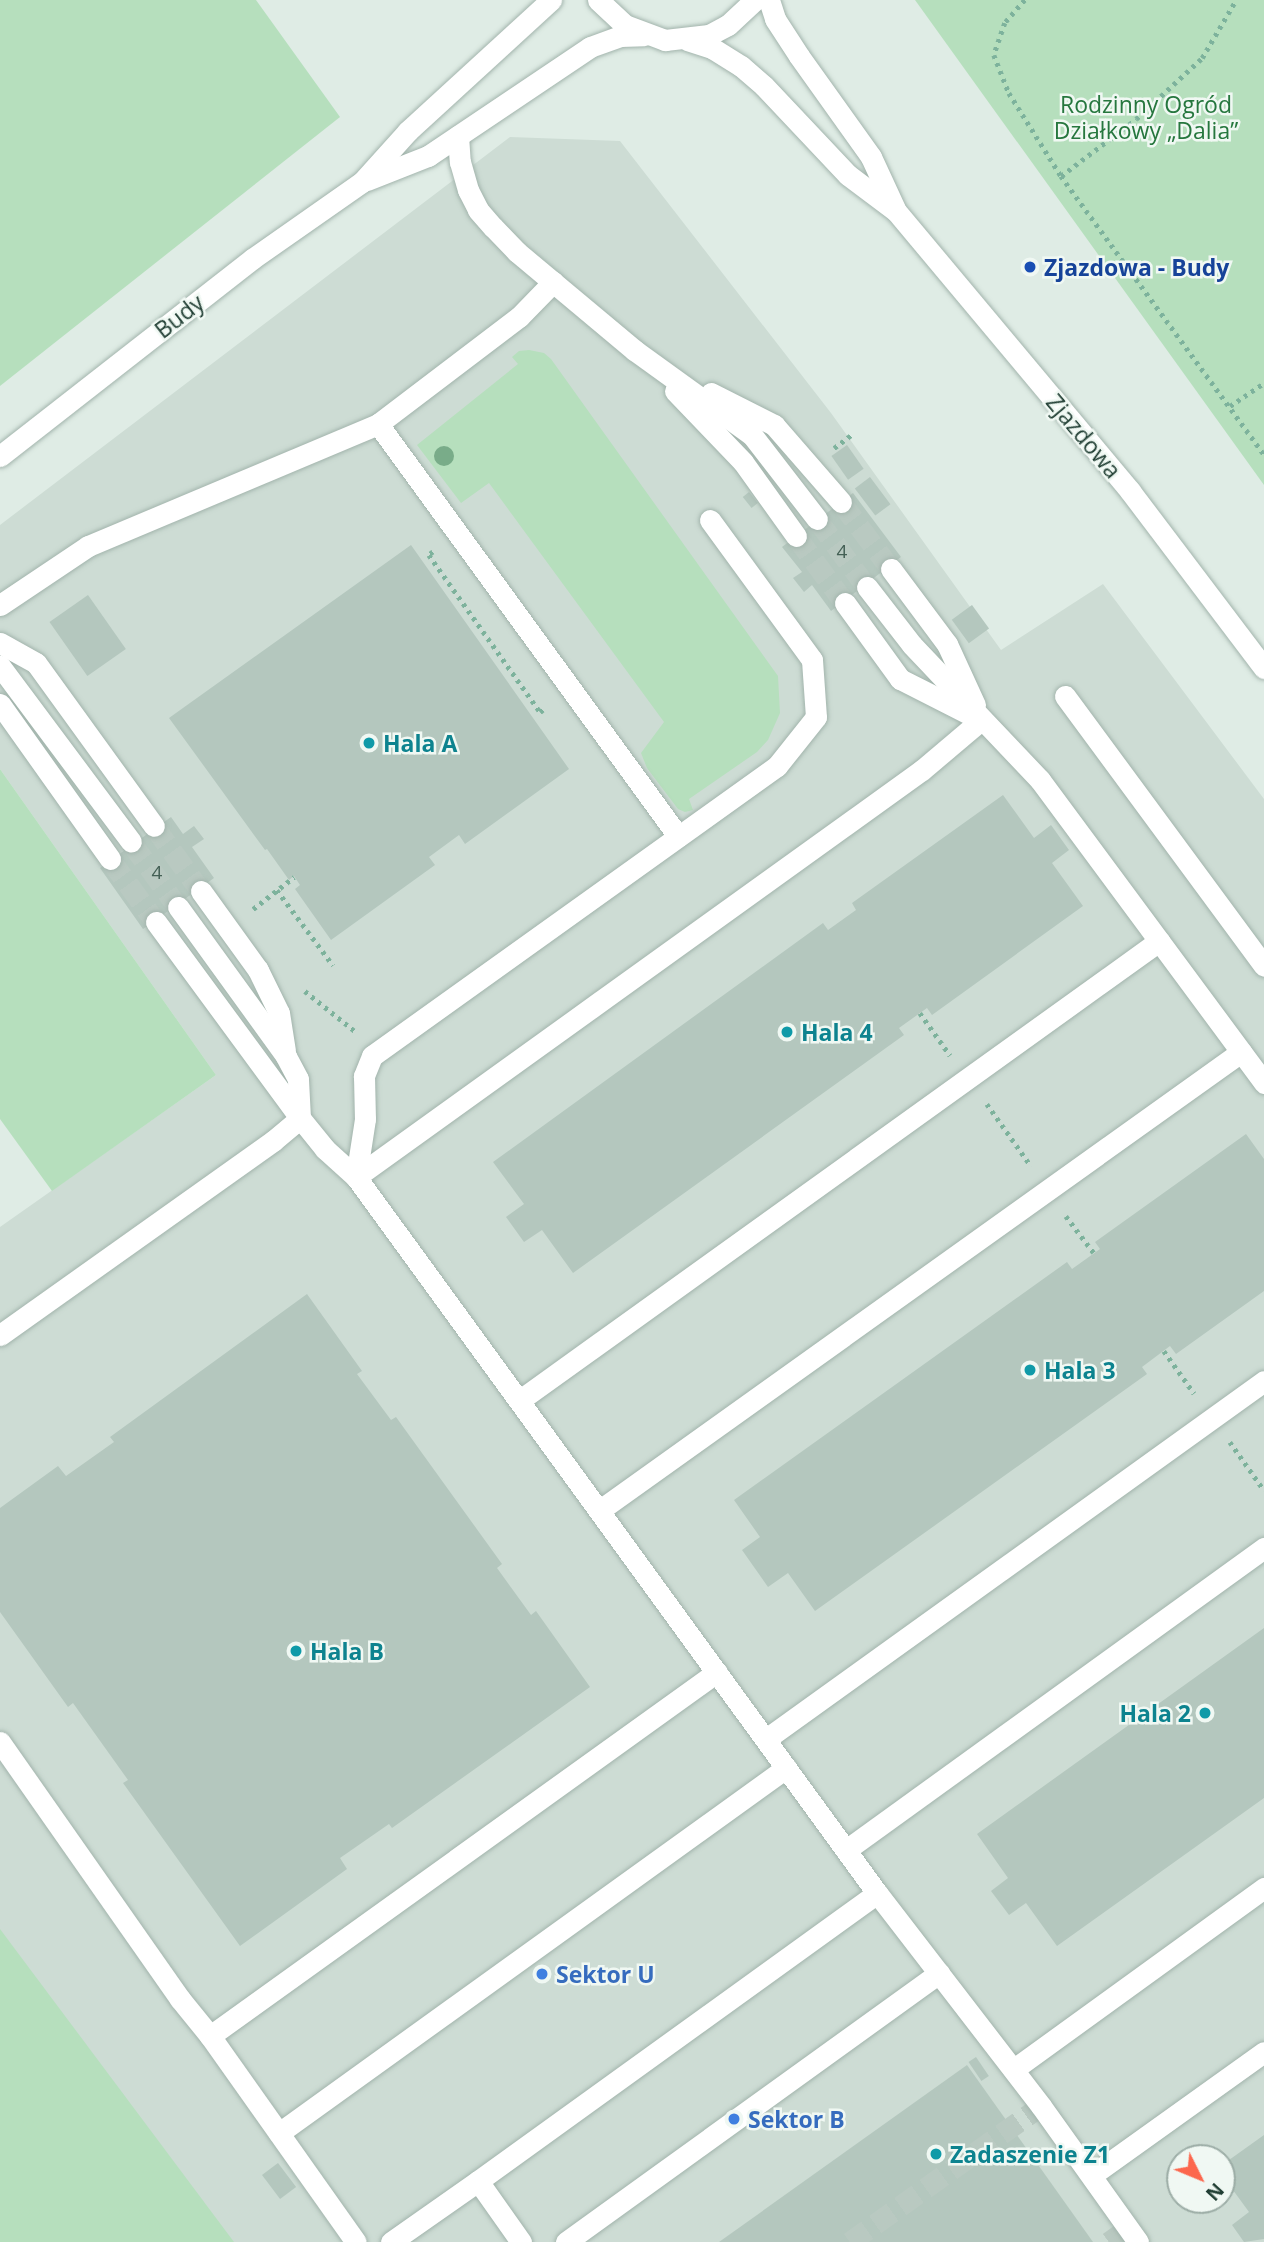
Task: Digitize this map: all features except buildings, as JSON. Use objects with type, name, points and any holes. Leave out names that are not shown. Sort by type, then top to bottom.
[{"type":"street","name":"Budy","points":[[0,456],[253,259],[362,182],[408,131],[551,0]]},
{"type":"street","points":[[598,0],[625,25],[644,35],[665,40],[687,40],[709,35],[728,25],[755,0]]},
{"type":"street","name":"Zjazdowa","points":[[769,0],[775,19],[799,56],[871,157],[896,211]]},
{"type":"street","name":"Budy","points":[[362,182],[428,156],[590,47],[620,36],[644,35]]},
{"type":"street","name":"Zjazdowa","points":[[687,40],[712,48],[741,66],[765,86],[848,175],[896,211],[1130,491],[1264,668]]},
{"type":"street","points":[[458,136],[460,162],[478,210],[517,252],[634,350],[752,435],[817,519]]},
{"type":"street","points":[[0,605],[88,546],[378,424],[519,317],[553,282]]},
{"type":"street","points":[[634,350],[774,425],[841,502]]},
{"type":"street","points":[[634,350],[743,462],[796,536]]},
{"type":"street","points":[[378,424],[678,836]]},
{"type":"street","points":[[356,1177],[365,1119],[364,1076],[372,1056],[777,766],[816,717],[813,660],[710,520]]},
{"type":"street","points":[[891,569],[947,644],[981,720]]},
{"type":"street","points":[[867,587],[912,645],[1040,780],[1264,1083]]},
{"type":"street","points":[[845,603],[900,679],[981,720]]},
{"type":"street","points":[[0,643],[36,663],[154,826]]},
{"type":"street","points":[[0,666],[131,842]]},
{"type":"street","points":[[1065,696],[1264,966]]},
{"type":"street","points":[[0,704],[110,859]]},
{"type":"street","points":[[356,1177],[911,778],[981,720]]},
{"type":"street","points":[[201,891],[258,971],[279,1013],[286,1056]]},
{"type":"street","points":[[178,907],[286,1056],[298,1079],[300,1118]]},
{"type":"street","points":[[156,922],[300,1118],[325,1149],[356,1177],[877,1893],[1093,2175],[1138,2242]]},
{"type":"street","points":[[520,1400],[1159,941]]},
{"type":"street","points":[[600,1510],[1241,1052]]},
{"type":"street","points":[[0,1335],[261,1149],[300,1118]]},
{"type":"street","points":[[766,1738],[1264,1381]]},
{"type":"street","points":[[846,1850],[1264,1548]]},
{"type":"street","points":[[211,2036],[717,1672]]},
{"type":"street","points":[[0,1742],[180,1999],[211,2036],[356,2242]]},
{"type":"street","points":[[279,2133],[786,1768]]},
{"type":"street","points":[[1014,2070],[1264,1888]]},
{"type":"street","points":[[391,2242],[877,1893]]},
{"type":"street","points":[[566,2242],[939,1973]]},
{"type":"street","points":[[1093,2175],[1264,2052]]},
{"type":"street","points":[[478,2181],[521,2242]]},
{"type":"path","points":[[1025,0],[1006,23],[994,55],[1009,93],[1061,176],[1264,454]]},
{"type":"path","points":[[1061,176],[1136,119],[1202,58],[1236,0]]},
{"type":"path","points":[[1230,406],[1264,383]]},
{"type":"path","points":[[839,444],[850,435]]},
{"type":"path","points":[[252,909],[294,877]]},
{"type":"path","points":[[278,890],[333,965]]},
{"type":"path","points":[[298,985],[356,1032]]},
{"type":"path","points":[[920,1013],[954,1059]]},
{"type":"path","points":[[980,1096],[1033,1169]]},
{"type":"path","points":[[1060,1207],[1094,1253]]},
{"type":"path","points":[[1164,1351],[1199,1399]]},
{"type":"path","points":[[1225,1436],[1264,1490]]},
{"type":"shaded area","points":[[510,137],[620,141],[831,413],[1001,650],[1103,584],[1264,799],[1264,2242],[221,2242],[0,1933],[0,1227],[216,1075],[0,769],[0,525]]},
{"type":"green space","points":[[0,0],[256,0],[340,117],[0,386]]},
{"type":"green space","name":"Rodzinny Ogród Działkowy „Dalia”","points":[[915,0],[1264,0],[1264,485]]},
{"type":"green space","points":[[519,351],[544,353],[551,359],[778,676],[780,713],[768,740],[757,752],[689,799],[693,810],[685,812],[678,809],[647,768],[641,753],[664,722],[489,483],[461,503],[417,445],[518,364],[512,357]]},
{"type":"green space","points":[[0,769],[216,1075],[52,1191],[0,1119]]},
{"type":"green space","points":[[0,1929],[234,2242],[0,2242]]},
{"type":"tunnel","points":[[841,502],[891,569]]},
{"type":"tunnel","points":[[817,519],[867,587]]},
{"type":"tunnel","points":[[796,536],[845,603]]},
{"type":"tunnel","points":[[154,826],[201,891]]},
{"type":"tunnel","points":[[131,842],[178,907]]},
{"type":"tunnel","points":[[110,859],[156,922]]},
{"type":"tunnel","points":[[850,2242],[1041,2106]]},
{"type":"tunnel","points":[[1109,2242],[1128,2228]]},
{"type":"place","name":"Zjazdowa - Budy","points":[[1030,267]]},
{"type":"place","name":"Hala A","points":[[369,743]]},
{"type":"place","name":"Hala 4","points":[[787,1032]]},
{"type":"place","name":"Hala 3","points":[[1030,1370]]},
{"type":"place","name":"Hala B","points":[[296,1651]]},
{"type":"place","name":"Hala 2","points":[[1205,1713]]},
{"type":"place","name":"Sektor U","points":[[542,1974]]},
{"type":"place","name":"Sektor B","points":[[734,2119]]},
{"type":"place","name":"Zadaszenie Z1","points":[[936,2154]]}]
